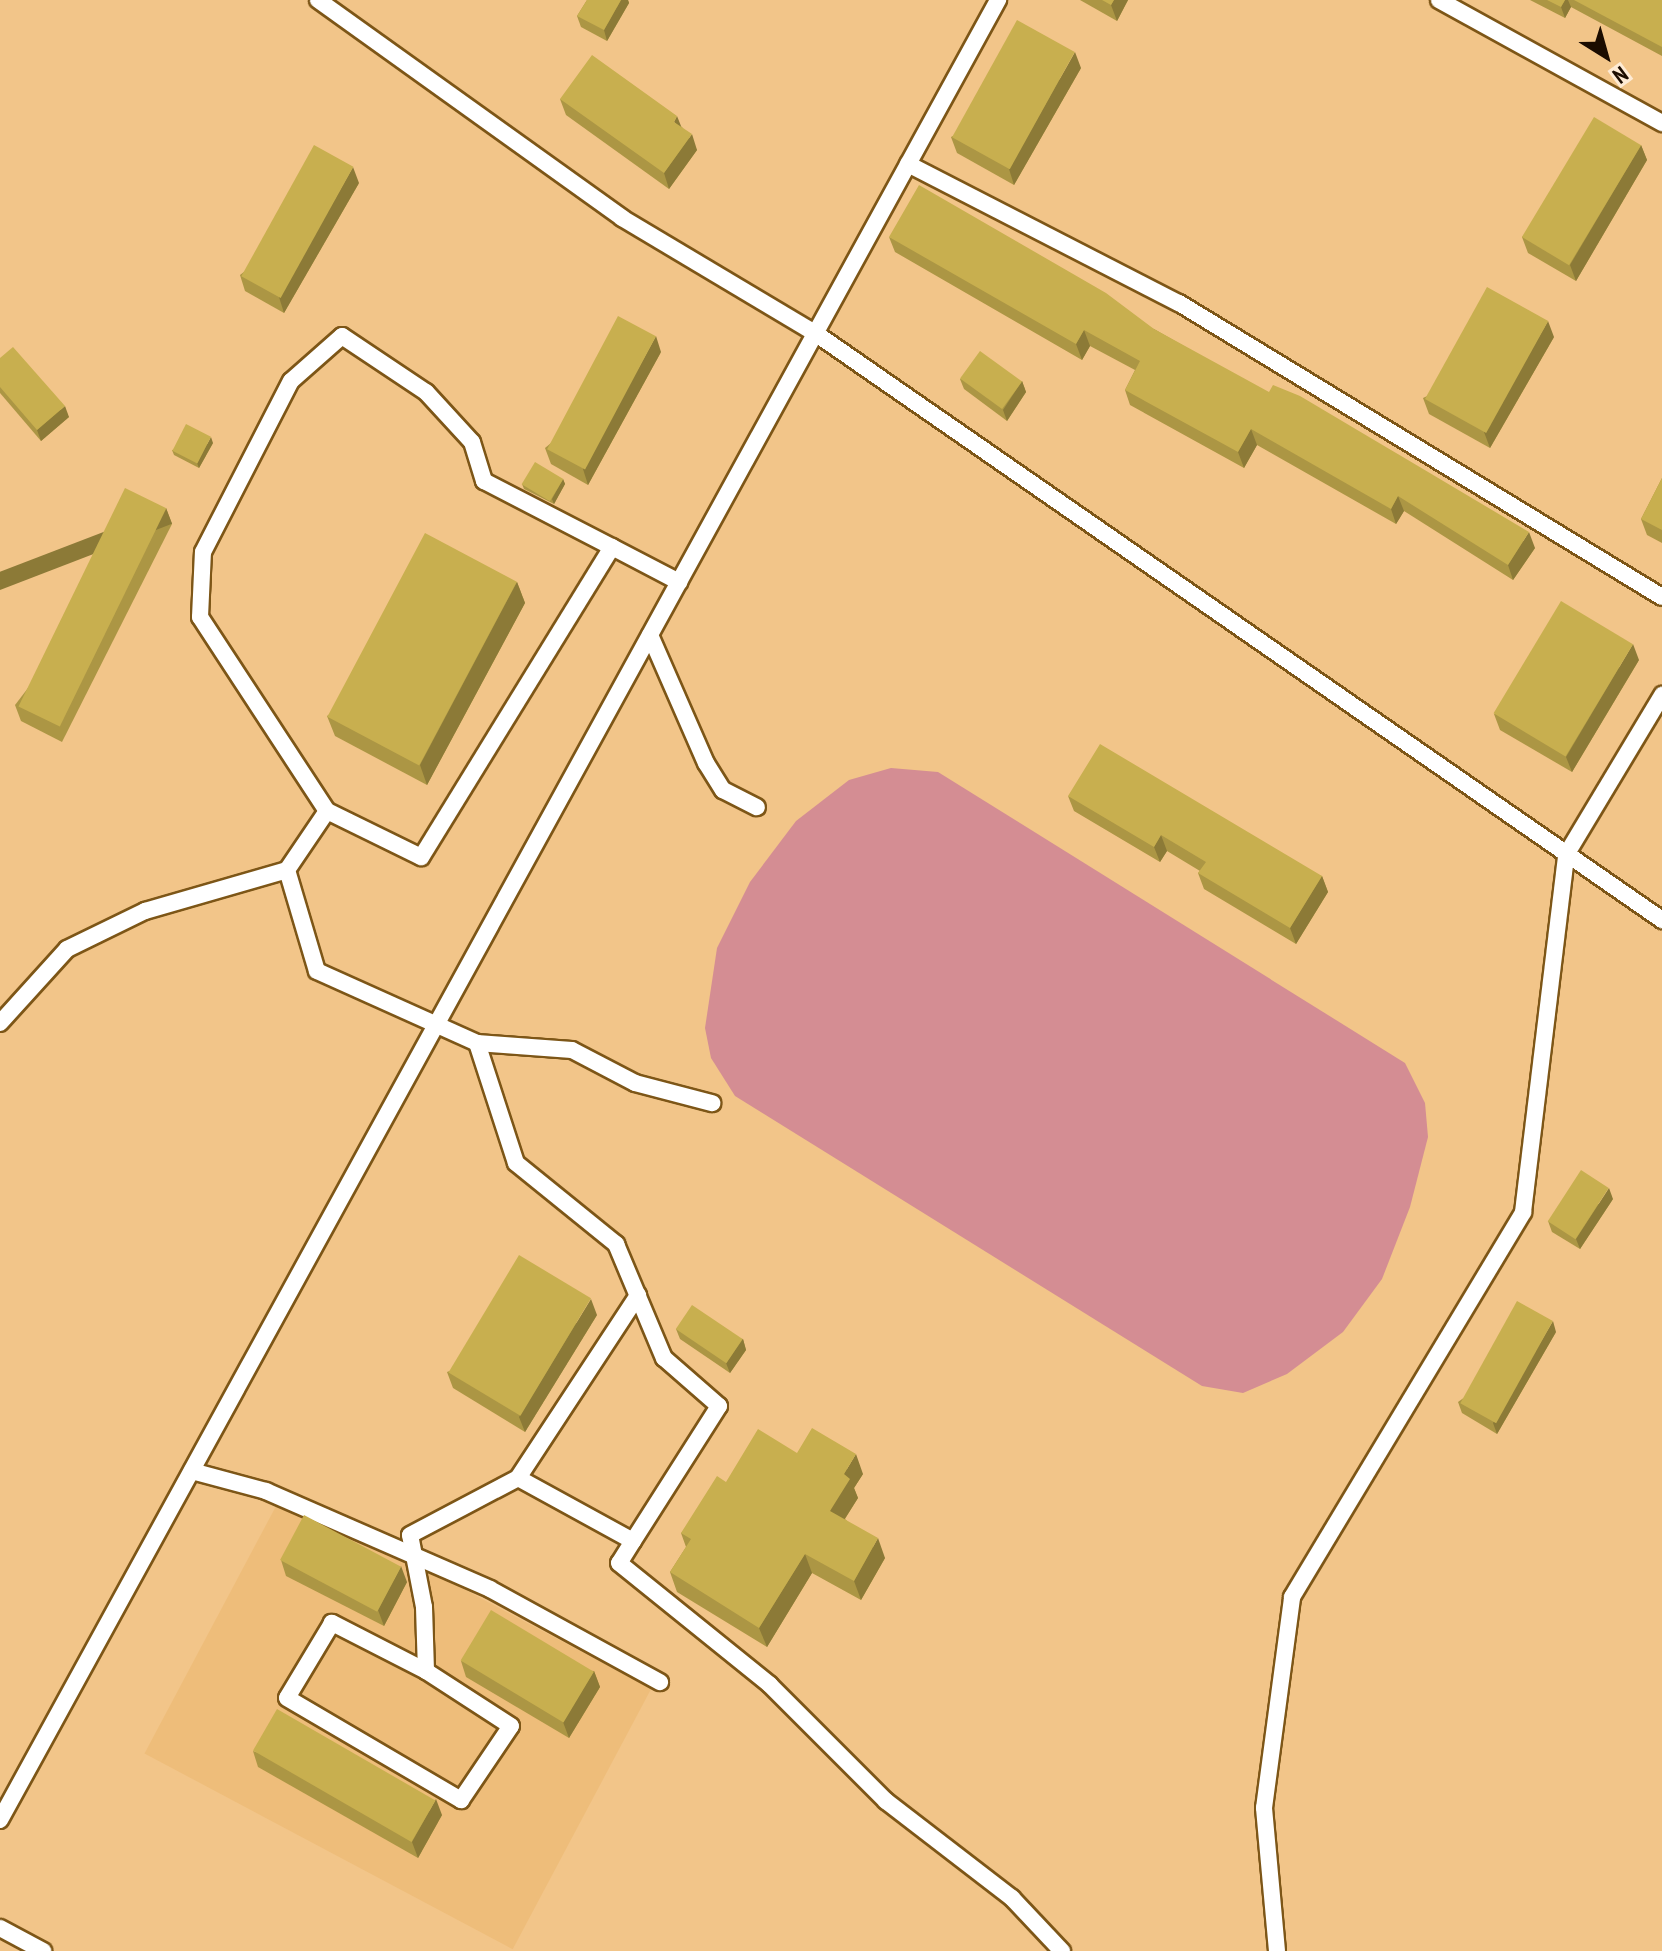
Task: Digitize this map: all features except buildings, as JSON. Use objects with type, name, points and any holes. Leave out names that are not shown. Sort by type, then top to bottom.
[{"type":"lane","points":[[318,0],[622,218],[815,333],[1662,920]]},
{"type":"lane","points":[[0,1820],[998,0]]},
{"type":"lane","points":[[1439,0],[1662,123]]},
{"type":"lane","points":[[908,164],[1179,303],[1662,597]]},
{"type":"lane","points":[[612,547],[421,857],[327,811],[200,617],[203,552],[291,381],[342,336],[368,348],[426,392],[472,442],[484,481],[612,547],[679,582]]},
{"type":"lane","points":[[650,635],[706,763],[723,790],[757,807]]},
{"type":"lane","points":[[1277,1951],[1264,1808],[1292,1597],[1523,1212],[1566,855],[1662,695]]},
{"type":"lane","points":[[0,1023],[67,949],[145,911],[287,870],[327,811]]},
{"type":"lane","points":[[287,870],[317,971],[477,1043],[572,1050],[635,1083],[712,1103]]},
{"type":"lane","points":[[477,1043],[516,1163],[616,1244],[664,1358],[719,1406],[619,1563],[770,1685],[886,1801],[1012,1898],[1062,1951]]},
{"type":"lane","points":[[426,1671],[410,1535],[518,1478],[638,1295]]},
{"type":"lane","points":[[192,1471],[266,1491],[414,1556],[660,1682]]},
{"type":"lane","points":[[518,1478],[633,1541]]},
{"type":"lane","points":[[332,1623],[426,1671],[511,1726],[461,1800],[287,1698],[332,1623]]},
{"type":"lane","points":[[0,1928],[43,1951]]},
{"type":"shaded area","points":[[891,768],[938,772],[1405,1063],[1425,1103],[1428,1137],[1410,1207],[1382,1279],[1343,1332],[1287,1374],[1243,1393],[1202,1386],[735,1096],[711,1058],[705,1028],[717,948],[750,882],[796,821],[849,780]]},
{"type":"shaded area","points":[[283,1493],[651,1689],[513,1949],[145,1753]]}]
